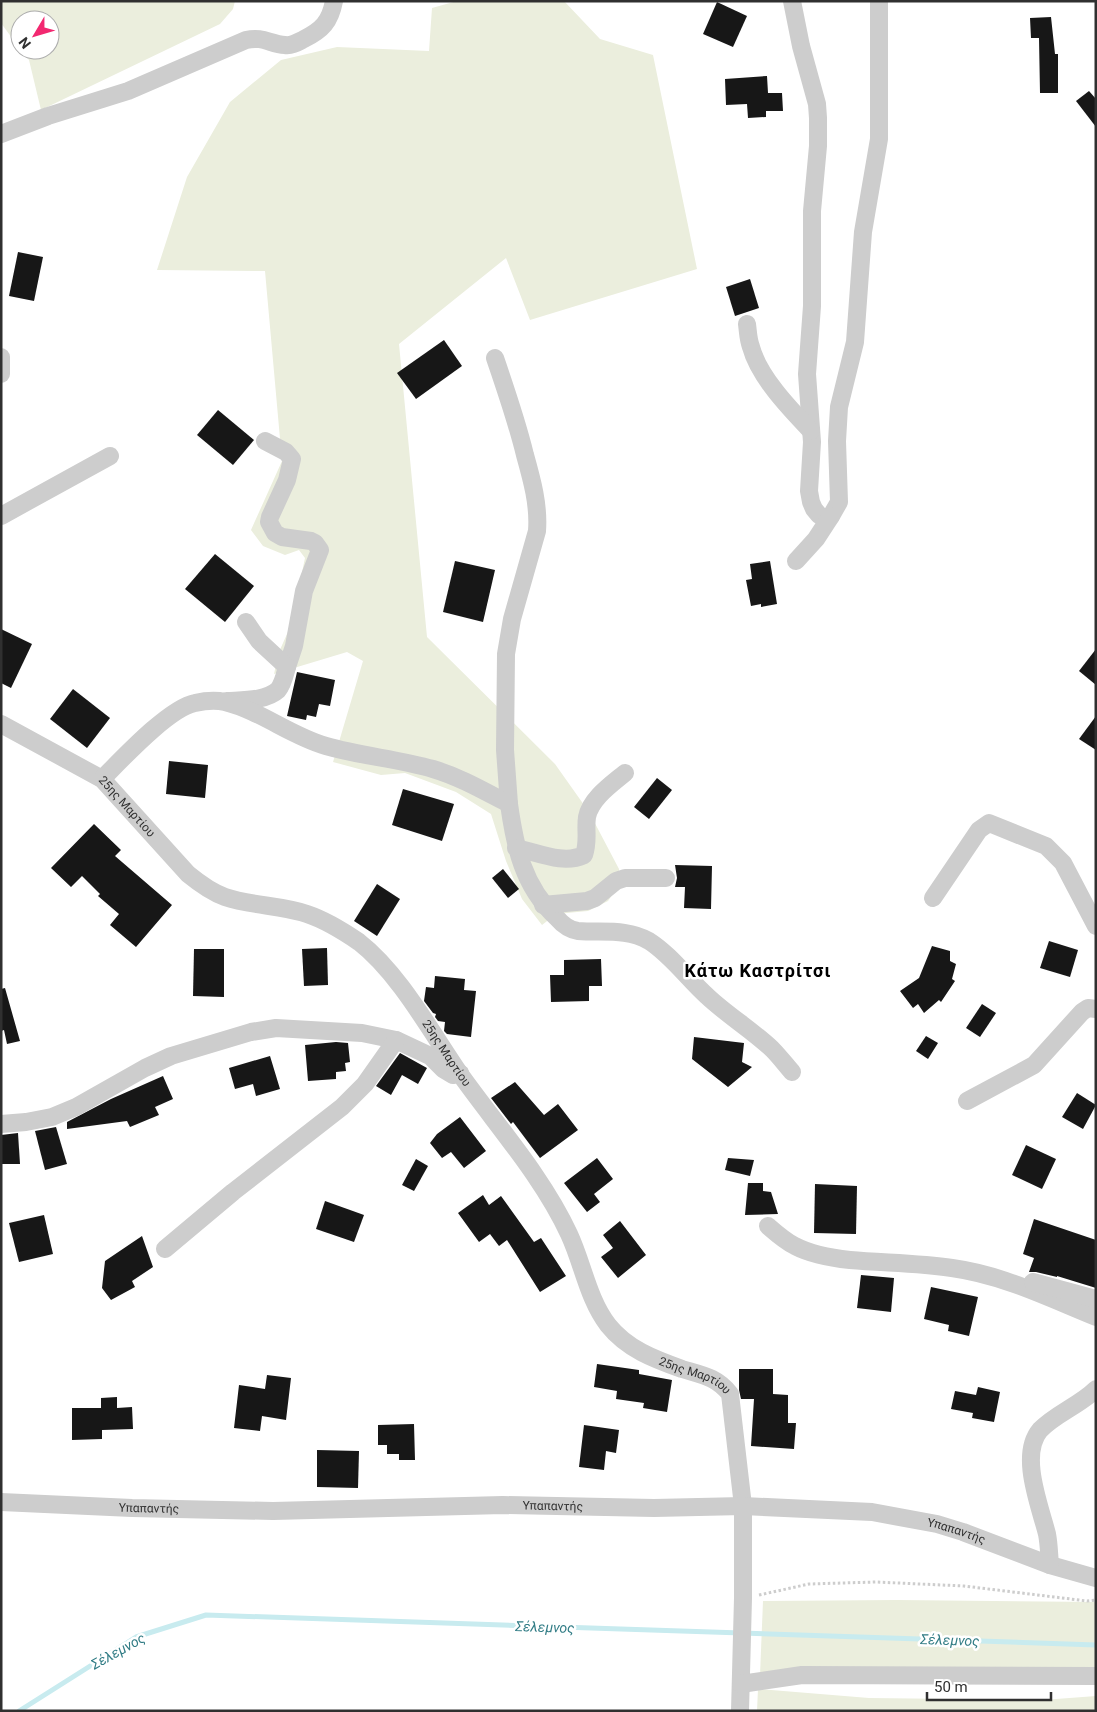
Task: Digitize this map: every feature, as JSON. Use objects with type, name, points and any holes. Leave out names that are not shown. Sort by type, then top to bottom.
[{"type":"street","points":[[1,134],[48,116],[128,91],[246,40],[256,38],[284,45],[294,44],[324,28],[334,1]]},
{"type":"street","points":[[792,1],[801,46],[817,104],[818,118],[818,146],[812,211],[812,306],[806,374],[811,431],[809,490],[811,502],[819,515],[825,518],[831,516]]},
{"type":"street","points":[[796,561],[816,539],[839,502],[837,441],[840,407],[855,342],[863,232],[879,139],[879,1]]},
{"type":"street","points":[[747,324],[750,346],[762,370],[783,400],[811,431]]},
{"type":"street","points":[[1,357],[1,374]]},
{"type":"street","points":[[495,358],[519,430],[532,480],[538,517],[537,531],[512,619],[506,654],[505,750],[509,804],[516,848],[527,877],[543,905],[562,923],[576,930],[623,932],[649,941],[709,998],[772,1049],[792,1072]]},
{"type":"street","points":[[102,779],[140,740],[181,708],[193,703],[254,699],[278,690],[282,682],[294,646],[304,591],[320,550],[311,541],[282,537],[270,527],[270,518],[287,480],[292,459],[286,452],[265,441]]},
{"type":"street","points":[[1,516],[110,456]]},
{"type":"street","points":[[246,622],[259,641],[287,667]]},
{"type":"street","points":[[224,702],[265,718],[298,736],[325,746],[434,770],[464,780],[509,804]]},
{"type":"street","name":"25ης Μαρτίου","points":[[1,724],[102,779],[188,874],[202,886],[226,897],[307,914],[334,926],[360,943],[387,970],[422,1016],[460,1073],[542,1187],[569,1234],[597,1306],[608,1325],[623,1341],[644,1354],[712,1378],[730,1394],[743,1506],[741,1684]]},
{"type":"street","points":[[516,848],[566,859],[578,858],[584,855],[587,845],[587,817],[590,809],[605,790],[625,772]]},
{"type":"street","points":[[933,898],[979,830],[989,823],[1046,846],[1063,864],[1096,926]]},
{"type":"street","points":[[543,905],[587,901],[595,898],[616,882],[625,878],[666,878]]},
{"type":"street","points":[[967,1101],[1034,1065],[1082,1012],[1088,1008],[1096,1009]]},
{"type":"street","points":[[1,1124],[52,1117],[76,1107],[145,1068],[172,1056],[251,1032],[276,1028],[362,1033],[396,1040],[430,1056],[443,1069],[453,1075],[460,1073]]},
{"type":"street","points":[[165,1249],[233,1192],[342,1107],[365,1084],[396,1040]]},
{"type":"street","points":[[768,1226],[794,1246],[807,1252],[832,1258],[952,1268],[1018,1284],[1096,1317]]},
{"type":"street","points":[[1018,1284],[1023,1279],[1096,1299]]},
{"type":"street","points":[[1050,1564],[1048,1536],[1032,1472],[1032,1445],[1041,1429],[1086,1399],[1096,1389]]},
{"type":"street","name":"Υπαπαντής","points":[[1,1502],[132,1508],[273,1511],[503,1505],[654,1508],[743,1506],[872,1512],[937,1524],[1050,1564],[1096,1578]]},
{"type":"street","points":[[740,1711],[741,1684],[802,1675],[1096,1676]]},
{"type":"path","points":[[743,1598],[809,1584],[876,1582],[964,1586],[1035,1596],[1087,1601],[1096,1600]]},
{"type":"green space","points":[[1,1],[235,1],[233,9],[220,24],[41,110],[29,60],[60,60],[60,10],[10,10],[10,35],[1,23]]},
{"type":"green space","points":[[457,1],[564,1],[600,39],[653,55],[697,269],[530,320],[506,258],[399,344],[427,637],[555,764],[589,812],[619,869],[619,885],[608,901],[588,911],[556,914],[542,925],[522,899],[506,861],[491,814],[456,792],[405,773],[381,775],[333,762],[363,661],[347,652],[274,674],[279,652],[291,625],[305,558],[299,550],[285,555],[263,546],[251,530],[282,461],[265,271],[157,270],[187,177],[230,102],[281,60],[337,47],[429,51],[432,8]]},
{"type":"green space","points":[[763,1601],[1096,1602],[1096,1669],[760,1675]]},
{"type":"green space","points":[[758,1689],[869,1698],[1043,1700],[1096,1696],[1096,1711],[757,1711]]},
{"type":"building","points":[[717,2],[747,16],[733,47],[703,34]]},
{"type":"building","points":[[1051,17],[1055,54],[1058,54],[1058,93],[1040,93],[1039,38],[1031,38],[1030,18]]},
{"type":"building","points":[[767,76],[768,93],[782,93],[783,111],[766,111],[766,117],[748,118],[747,104],[726,105],[725,79]]},
{"type":"building","points":[[1089,91],[1096,99],[1096,127],[1076,101]]},
{"type":"building","points":[[18,252],[43,257],[34,301],[9,296]]},
{"type":"building","points":[[750,279],[759,308],[735,316],[726,287]]},
{"type":"building","points":[[444,340],[462,366],[416,399],[397,373]]},
{"type":"building","points":[[218,410],[254,440],[233,465],[197,435]]},
{"type":"building","points":[[215,554],[254,586],[225,622],[185,589]]},
{"type":"building","points":[[455,561],[495,570],[483,622],[443,612]]},
{"type":"building","points":[[770,561],[777,604],[761,607],[761,604],[751,606],[746,580],[752,579],[750,564]]},
{"type":"building","points":[[1,629],[32,644],[11,688],[1,683]]},
{"type":"building","points":[[1096,649],[1096,685],[1079,671]]},
{"type":"building","points":[[297,672],[335,680],[330,706],[319,704],[316,717],[307,715],[306,720],[287,716]]},
{"type":"building","points":[[73,689],[110,718],[87,748],[50,719]]},
{"type":"building","points":[[1096,716],[1096,750],[1079,739]]},
{"type":"building","points":[[169,761],[208,765],[205,798],[166,794]]},
{"type":"building","points":[[657,778],[672,790],[649,819],[634,807]]},
{"type":"building","points":[[403,789],[454,804],[442,841],[392,825]]},
{"type":"building","points":[[94,824],[121,850],[115,856],[172,905],[136,947],[110,925],[119,914],[98,896],[100,894],[82,876],[71,887],[51,868]]},
{"type":"building","points":[[675,865],[712,866],[711,909],[684,908],[685,887],[675,887],[677,878]]},
{"type":"building","points":[[503,869],[519,889],[508,898],[492,878]]},
{"type":"building","points":[[377,884],[400,899],[377,936],[354,921]]},
{"type":"building","points":[[1049,941],[1078,950],[1070,977],[1040,968]]},
{"type":"building","points":[[932,946],[950,951],[950,961],[956,964],[952,979],[955,981],[941,1002],[939,1000],[924,1013],[918,1004],[913,1008],[900,991],[919,978]]},
{"type":"building","points":[[327,948],[328,985],[304,986],[302,949]]},
{"type":"building","points":[[194,949],[224,949],[224,997],[193,996]]},
{"type":"building","points":[[601,959],[602,986],[589,986],[589,1001],[551,1002],[550,975],[564,975],[564,960]]},
{"type":"building","points":[[435,976],[465,979],[464,990],[476,991],[471,1037],[447,1034],[444,1031],[445,1022],[438,1021],[435,1017],[436,1014],[433,1013],[424,1001],[426,987],[434,988]]},
{"type":"building","points":[[5,988],[20,1041],[7,1044],[4,1030],[1,1031],[1,989]]},
{"type":"building","points":[[982,1004],[996,1013],[980,1037],[966,1028]]},
{"type":"building","points":[[926,1036],[938,1043],[928,1059],[916,1051]]},
{"type":"building","points":[[694,1037],[744,1043],[742,1062],[752,1067],[728,1087],[692,1059]]},
{"type":"building","points":[[336,1042],[348,1043],[350,1062],[345,1063],[346,1071],[336,1072],[336,1079],[308,1081],[305,1045]]},
{"type":"building","points":[[400,1053],[427,1068],[418,1084],[402,1075],[391,1095],[376,1086]]},
{"type":"building","points":[[270,1056],[280,1089],[256,1096],[253,1084],[235,1089],[229,1068]]},
{"type":"building","points":[[163,1076],[173,1099],[155,1107],[159,1115],[130,1127],[127,1121],[67,1129],[67,1122],[111,1099]]},
{"type":"building","points":[[515,1082],[544,1115],[558,1104],[578,1130],[540,1158],[513,1122],[511,1124],[491,1098]]},
{"type":"building","points":[[1077,1093],[1096,1105],[1083,1129],[1062,1117]]},
{"type":"building","points":[[460,1117],[486,1151],[464,1168],[451,1152],[442,1158],[430,1143],[437,1134]]},
{"type":"building","points":[[56,1127],[67,1164],[45,1170],[35,1131]]},
{"type":"building","points":[[18,1133],[20,1164],[1,1164],[1,1135]]},
{"type":"building","points":[[1026,1145],[1056,1159],[1042,1189],[1012,1175]]},
{"type":"building","points":[[597,1158],[613,1179],[594,1194],[600,1202],[587,1212],[564,1183]]},
{"type":"building","points":[[728,1158],[754,1160],[750,1176],[725,1170]]},
{"type":"building","points":[[416,1159],[428,1166],[414,1191],[402,1185]]},
{"type":"building","points":[[748,1183],[763,1183],[763,1191],[771,1192],[778,1214],[745,1215]]},
{"type":"building","points":[[815,1184],[857,1186],[856,1234],[814,1233]]},
{"type":"building","points":[[483,1195],[489,1205],[501,1196],[534,1242],[541,1238],[566,1276],[540,1292],[507,1240],[499,1246],[490,1234],[479,1242],[458,1213]]},
{"type":"building","points":[[325,1201],[364,1215],[354,1242],[316,1229]]},
{"type":"building","points":[[44,1215],[53,1254],[19,1262],[9,1223]]},
{"type":"building","points":[[1034,1219],[1096,1240],[1096,1288],[1057,1276],[1029,1272],[1034,1258],[1023,1254]]},
{"type":"building","points":[[620,1221],[646,1255],[618,1278],[601,1257],[613,1248],[603,1235]]},
{"type":"building","points":[[142,1236],[153,1267],[132,1281],[135,1287],[111,1300],[102,1288],[105,1261]]},
{"type":"building","points":[[861,1275],[894,1278],[891,1312],[857,1308]]},
{"type":"building","points":[[931,1287],[978,1297],[969,1336],[948,1331],[949,1325],[924,1319]]},
{"type":"building","points":[[597,1364],[639,1370],[639,1374],[672,1380],[667,1412],[643,1408],[644,1403],[616,1399],[617,1391],[594,1387]]},
{"type":"building","points":[[739,1369],[773,1369],[773,1394],[788,1395],[788,1423],[796,1423],[794,1449],[751,1446],[754,1399],[741,1399]]},
{"type":"building","points":[[267,1375],[291,1378],[286,1420],[262,1416],[260,1431],[234,1428],[239,1385],[265,1389]]},
{"type":"building","points":[[978,1387],[1000,1392],[994,1422],[972,1418],[973,1413],[951,1409],[955,1391],[976,1395]]},
{"type":"building","points":[[117,1397],[117,1408],[132,1407],[133,1429],[102,1430],[102,1439],[72,1440],[72,1408],[101,1408],[101,1398]]},
{"type":"building","points":[[414,1424],[415,1460],[399,1460],[399,1454],[387,1454],[387,1445],[378,1445],[378,1425]]},
{"type":"building","points":[[584,1425],[619,1430],[616,1453],[606,1451],[604,1470],[579,1467]]},
{"type":"building","points":[[317,1450],[359,1451],[358,1488],[317,1487]]},
{"type":"waterway","name":"Σέλεμνος","points":[[19,1711],[136,1637],[206,1615],[1096,1645]]},
{"type":"district","name":"Κάτω Καστρίτσι","points":[[758,971]]}]
